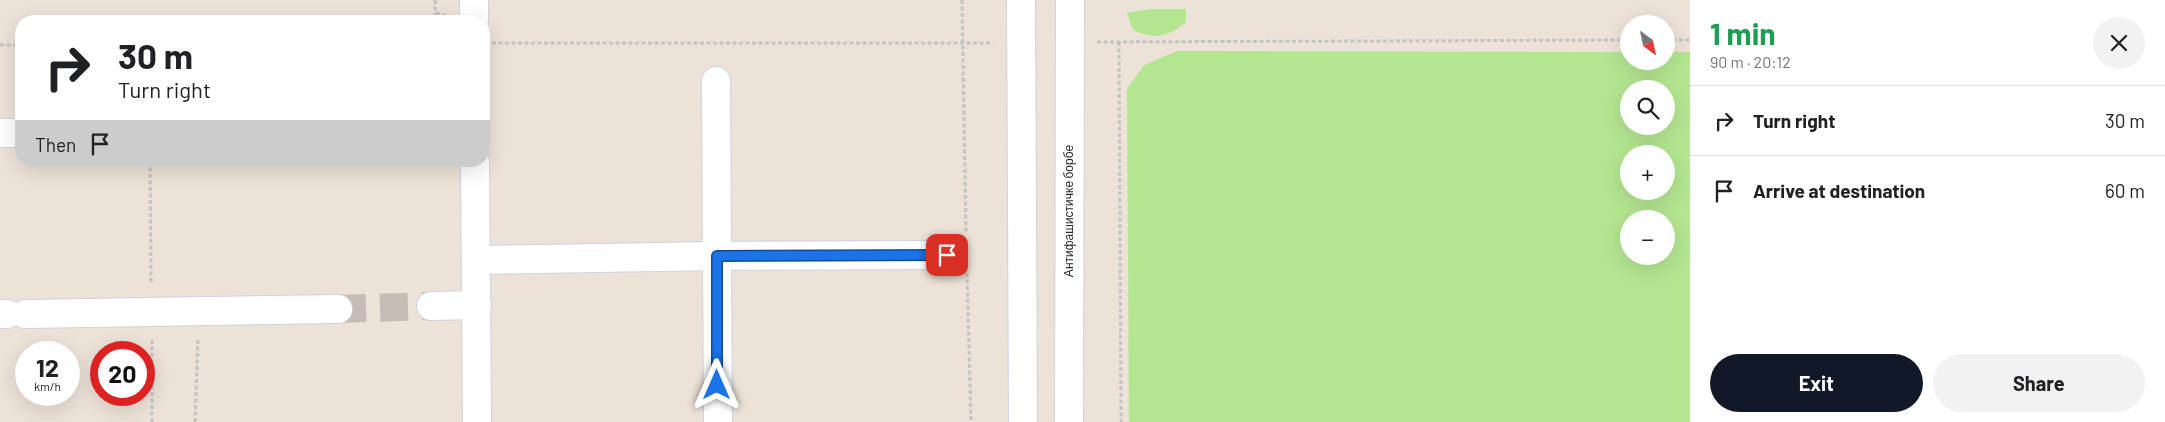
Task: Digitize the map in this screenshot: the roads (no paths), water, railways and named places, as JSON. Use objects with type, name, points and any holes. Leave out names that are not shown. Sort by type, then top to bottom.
[{"type":"street","points":[[474,0],[474,15]]},
{"type":"street","points":[[1021,0],[1023,422]]},
{"type":"street","name":"Антифашистичке борбе","points":[[1070,0],[1070,422]]},
{"type":"street","points":[[716,81],[718,422]]},
{"type":"street","points":[[0,133],[15,133]]},
{"type":"street","points":[[476,167],[477,422]]},
{"type":"street","points":[[476,260],[947,255]]},
{"type":"street","points":[[430,306],[477,305]]},
{"type":"street","points":[[11,314],[338,309]]},
{"type":"tunnel","points":[[338,309],[431,306]]}]
